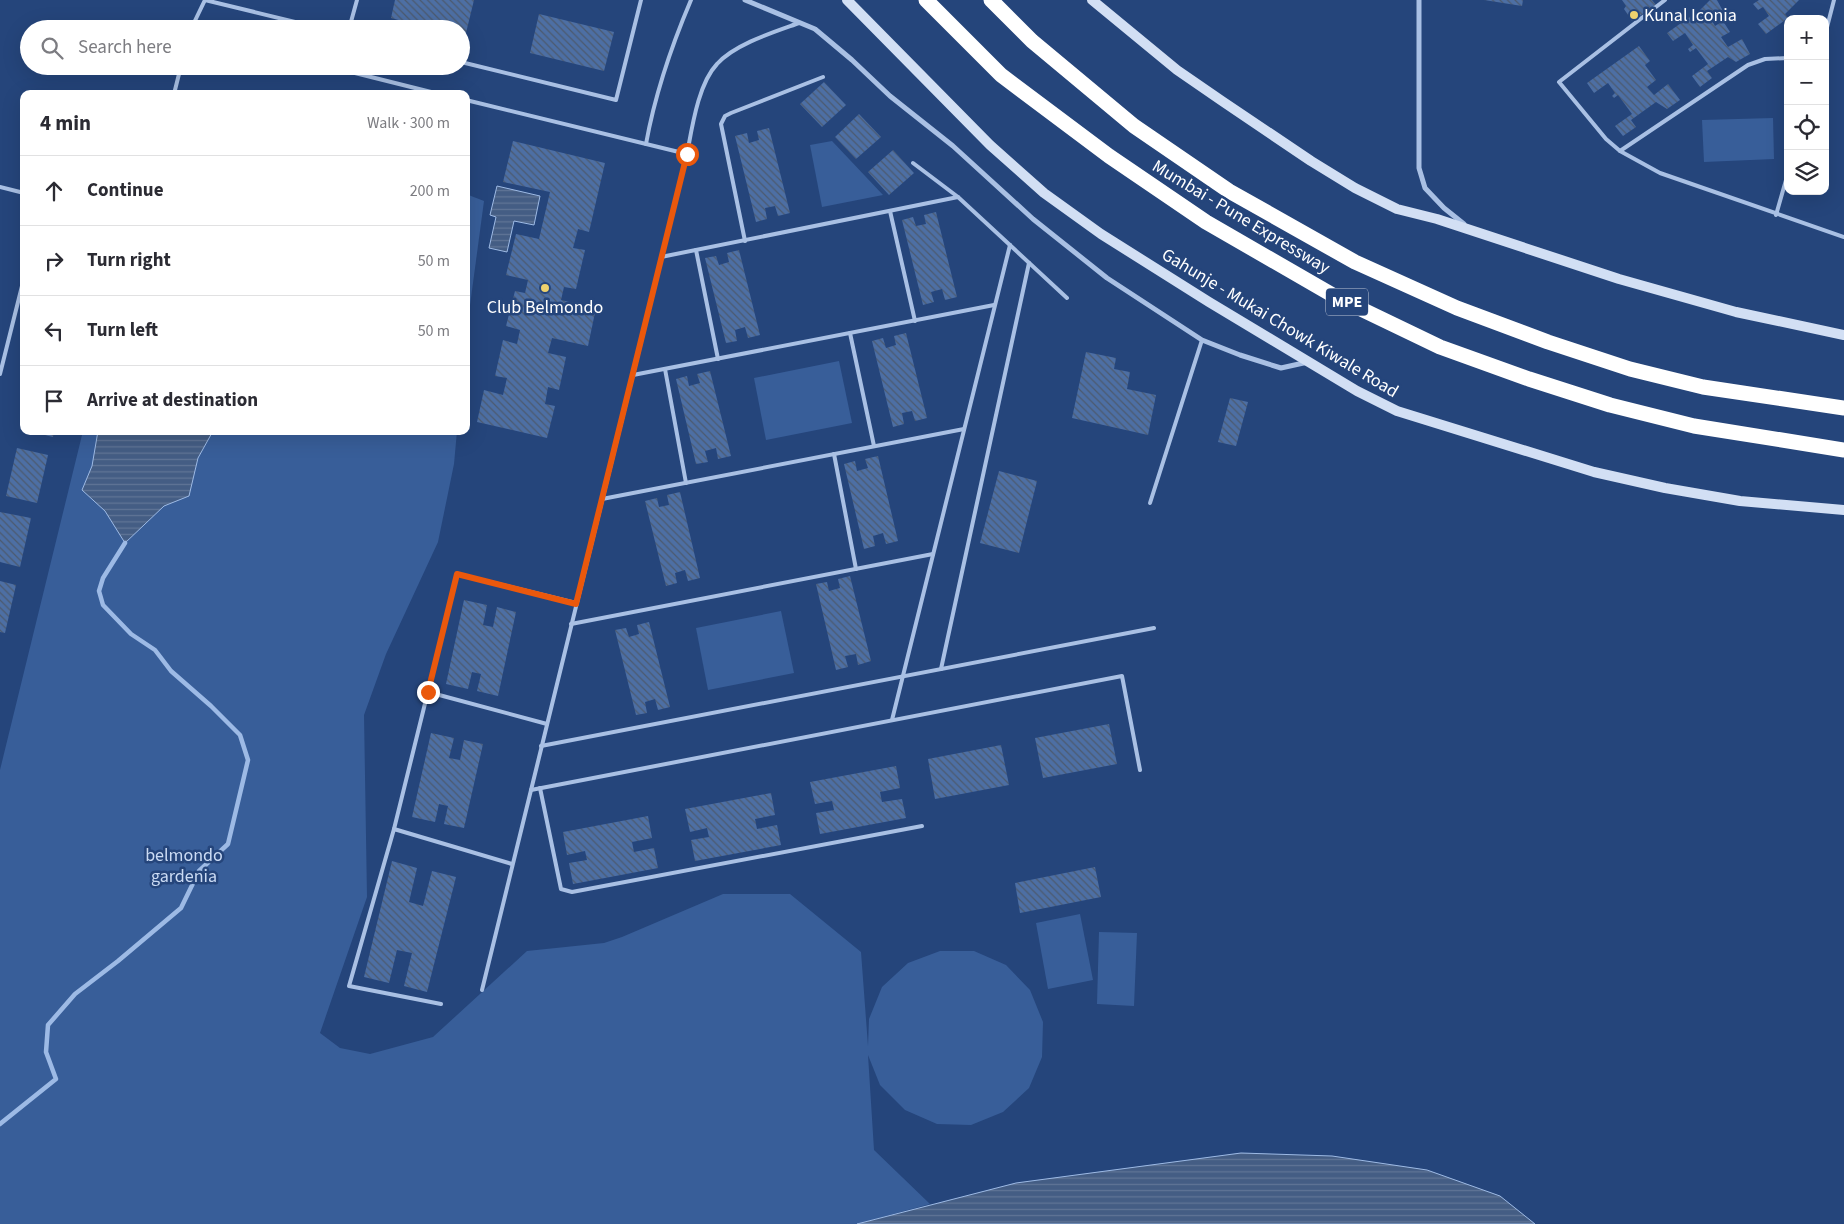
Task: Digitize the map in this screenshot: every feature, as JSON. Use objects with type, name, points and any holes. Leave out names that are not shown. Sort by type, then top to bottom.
[{"type":"highway","name":"Mumbai - Pune Expressway","points":[[926,0],[1001,75],[1109,156],[1206,222],[1336,297],[1440,347],[1529,380],[1610,405],[1694,426],[1844,450]]},
{"type":"highway","name":"Mumbai - Pune Expressway","points":[[990,0],[1032,41],[1134,126],[1229,191],[1355,262],[1457,308],[1548,342],[1630,369],[1703,387],[1844,408]]},
{"type":"street","points":[[745,0],[815,29],[852,60],[890,96],[953,146],[1033,219],[1107,278],[1202,340],[1281,368],[1308,362]]},
{"type":"street","name":"Gahunje - Mukai Chowk Kiwale Road","points":[[847,0],[990,145],[1044,193],[1100,234],[1357,391],[1397,411],[1594,472],[1665,488],[1740,501],[1844,510]]},
{"type":"street","points":[[1092,0],[1177,70],[1311,161],[1355,188],[1397,209],[1437,218],[1472,232],[1619,279],[1736,312],[1844,336]]},
{"type":"street","points":[[1419,0],[1419,168],[1425,188],[1444,208],[1472,232]]},
{"type":"lane","points":[[195,20],[205,0],[287,20]]},
{"type":"lane","points":[[351,20],[357,0]]},
{"type":"lane","points":[[470,64],[616,100],[641,0]]},
{"type":"lane","points":[[646,144],[652,109],[663,73],[677,32],[691,0]]},
{"type":"lane","points":[[1665,0],[1559,82],[1606,139],[1620,151],[1660,173],[1844,238]]},
{"type":"lane","points":[[1829,19],[1834,0]]},
{"type":"lane","points":[[482,990],[702,89],[717,64],[736,50],[758,38],[799,23]]},
{"type":"lane","points":[[1620,151],[1748,65],[1765,59],[1784,58]]},
{"type":"lane","points":[[175,90],[179,75]]},
{"type":"lane","points":[[366,75],[424,90]]},
{"type":"lane","points":[[746,241],[721,124],[725,116],[731,113],[823,77]]},
{"type":"lane","points":[[470,101],[687,154]]},
{"type":"lane","points":[[913,163],[958,197],[1067,298]]},
{"type":"lane","points":[[0,187],[20,192]]},
{"type":"lane","points":[[1776,215],[1784,188]]},
{"type":"lane","points":[[661,257],[958,197]]},
{"type":"lane","points":[[890,211],[915,321]]},
{"type":"lane","points":[[892,720],[1010,245]]},
{"type":"lane","points":[[696,250],[718,359]]},
{"type":"lane","points":[[941,669],[1029,263]]},
{"type":"lane","points":[[0,374],[20,294]]},
{"type":"lane","points":[[633,375],[994,305]]},
{"type":"lane","points":[[850,333],[874,446]]},
{"type":"lane","points":[[1150,503],[1202,340]]},
{"type":"lane","points":[[665,369],[686,483]]},
{"type":"lane","points":[[602,498],[964,429]]},
{"type":"lane","points":[[834,454],[856,569]]},
{"type":"lane","points":[[571,624],[933,554]]},
{"type":"lane","points":[[441,1004],[349,986],[394,830],[457,574],[576,604]]},
{"type":"lane","points":[[541,746],[1154,628]]},
{"type":"lane","points":[[531,790],[1122,676],[1140,770]]},
{"type":"lane","points":[[428,692],[547,724]]},
{"type":"lane","points":[[540,788],[561,889],[572,892],[922,826]]},
{"type":"lane","points":[[394,830],[512,864]]},
{"type":"green space","points":[[1773,118],[1774,159],[1704,162],[1702,120]]},
{"type":"green space","points":[[832,141],[883,195],[822,207],[810,145]]},
{"type":"green space","points":[[470,196],[484,201],[470,305]]},
{"type":"green space","points":[[839,361],[852,423],[766,440],[754,378]]},
{"type":"green space","name":"belmondo gardenia","points":[[82,435],[457,435],[454,464],[438,542],[386,654],[364,715],[367,897],[320,1033],[340,1048],[370,1054],[433,1037],[527,951],[604,943],[723,894],[790,894],[861,952],[868,1046],[869,1019],[882,987],[908,963],[940,951],[974,951],[1006,965],[1030,990],[1043,1022],[1042,1057],[1029,1088],[1003,1112],[971,1125],[937,1124],[905,1110],[880,1085],[868,1055],[874,1150],[930,1204],[857,1224],[0,1224],[0,770]]},
{"type":"green space","points":[[781,611],[794,673],[708,690],[696,628]]},
{"type":"green space","points":[[1080,914],[1093,980],[1048,989],[1036,923]]},
{"type":"green space","points":[[1099,932],[1137,933],[1134,1006],[1097,1004]]},
{"type":"shaded area","points":[[497,186],[540,196],[534,225],[514,221],[507,252],[489,248],[496,217],[490,215]]},
{"type":"shaded area","points":[[97,435],[211,435],[198,458],[189,496],[164,506],[125,543],[105,511],[82,490],[92,466]]},
{"type":"shaded area","points":[[1241,1153],[1332,1156],[1427,1170],[1500,1196],[1535,1224],[857,1224],[1016,1183]]},
{"type":"building","points":[[395,0],[474,0],[469,20],[398,20],[391,18]]},
{"type":"building","points":[[1484,0],[1523,0],[1522,6]]},
{"type":"building","name":"Kunal Iconia","points":[[1622,0],[1652,0],[1656,5],[1632,21],[1624,9],[1626,6]]},
{"type":"building","points":[[1710,0],[1717,0],[1724,13],[1712,20],[1715,26],[1723,21],[1730,32],[1721,37],[1728,47],[1742,39],[1750,54],[1736,62],[1728,57],[1707,71],[1712,78],[1700,87],[1692,76],[1708,64],[1696,48],[1690,52],[1688,49],[1693,45],[1685,33],[1673,41],[1667,33],[1701,9]]},
{"type":"building","points":[[1759,0],[1799,0],[1784,15],[1784,21],[1766,34],[1758,24],[1769,16],[1763,7],[1758,10],[1753,4]]},
{"type":"building","points":[[539,14],[614,32],[604,71],[530,53]]},
{"type":"building","points":[[1639,46],[1650,61],[1645,65],[1656,80],[1647,87],[1654,95],[1668,84],[1680,100],[1667,109],[1656,102],[1631,120],[1636,127],[1623,136],[1615,126],[1632,114],[1618,95],[1614,98],[1612,96],[1615,93],[1608,83],[1594,93],[1587,83]]},
{"type":"building","points":[[824,82],[846,105],[822,127],[800,104]]},
{"type":"building","points":[[859,114],[881,137],[856,159],[835,137]]},
{"type":"building","points":[[769,128],[790,213],[778,216],[775,206],[765,208],[767,219],[756,222],[735,136],[747,133],[749,143],[759,140],[757,131]]},
{"type":"building","name":"Club Belmondo","points":[[513,141],[605,163],[589,232],[578,229],[573,248],[585,250],[576,289],[564,287],[561,300],[596,308],[588,346],[552,338],[548,353],[566,357],[559,390],[548,387],[545,404],[555,406],[547,438],[477,422],[484,390],[503,395],[507,378],[495,376],[503,340],[517,344],[520,330],[506,326],[515,291],[525,293],[528,280],[506,275],[516,234],[539,239],[550,192],[503,182]]},
{"type":"building","points":[[893,150],[914,173],[889,195],[868,172]]},
{"type":"building","points":[[936,212],[957,297],[945,300],[942,289],[931,292],[934,302],[923,305],[902,220],[913,217],[916,226],[926,224],[924,215]]},
{"type":"building","points":[[739,250],[760,335],[748,338],[745,327],[735,330],[737,341],[726,343],[705,258],[716,256],[719,265],[729,262],[727,253]]},
{"type":"building","points":[[906,333],[927,418],[915,421],[912,411],[902,413],[904,424],[893,427],[872,341],[883,338],[886,348],[896,345],[894,336]]},
{"type":"building","points":[[1086,352],[1116,358],[1114,369],[1130,372],[1127,389],[1156,395],[1148,435],[1072,418]]},
{"type":"building","points":[[710,371],[731,456],[718,459],[716,448],[705,451],[708,462],[696,464],[676,379],[687,376],[689,386],[700,383],[697,374]]},
{"type":"building","points":[[1230,398],[1248,402],[1236,446],[1218,442]]},
{"type":"building","points":[[17,448],[48,455],[37,503],[6,496]]},
{"type":"building","points":[[878,456],[898,541],[886,544],[883,533],[873,536],[875,546],[864,549],[844,464],[855,461],[857,471],[868,468],[865,459]]},
{"type":"building","points":[[999,471],[1037,481],[1019,553],[980,543]]},
{"type":"building","points":[[680,492],[700,578],[688,581],[685,570],[675,573],[677,583],[666,586],[645,501],[657,498],[659,507],[669,505],[667,495]]},
{"type":"building","points":[[0,512],[31,518],[20,567],[0,562]]},
{"type":"building","points":[[850,576],[871,661],[858,665],[856,654],[845,656],[848,667],[836,670],[816,584],[827,582],[829,591],[840,588],[838,579]]},
{"type":"building","points":[[0,581],[16,585],[5,633],[0,632]]},
{"type":"building","points":[[464,600],[487,605],[483,625],[493,627],[497,607],[516,612],[498,696],[477,691],[481,674],[472,672],[468,689],[446,684]]},
{"type":"building","points":[[649,622],[670,707],[658,710],[655,699],[645,702],[647,713],[636,715],[615,630],[626,628],[629,637],[639,634],[637,625]]},
{"type":"building","points":[[1109,724],[1117,764],[1043,778],[1035,738]]},
{"type":"building","points":[[431,733],[454,738],[449,758],[460,760],[464,740],[483,744],[464,828],[444,824],[448,806],[439,804],[435,822],[412,817]]},
{"type":"building","points":[[1001,745],[1009,785],[935,799],[928,759]]},
{"type":"building","points":[[896,766],[900,788],[880,792],[882,802],[902,799],[906,818],[820,834],[816,813],[834,810],[832,801],[815,804],[810,782]]},
{"type":"building","points":[[771,793],[775,815],[755,819],[757,829],[777,825],[781,845],[695,861],[691,840],[709,837],[707,828],[690,832],[685,809]]},
{"type":"building","points":[[648,816],[652,838],[632,842],[634,852],[654,848],[658,868],[573,884],[569,863],[587,860],[585,851],[567,855],[563,832]]},
{"type":"building","points":[[392,861],[417,868],[409,902],[423,906],[432,871],[456,877],[427,992],[404,986],[412,953],[397,950],[389,983],[364,977]]},
{"type":"building","points":[[1095,867],[1101,897],[1020,913],[1015,883]]},
{"type":"waterway","points":[[0,1124],[56,1079],[46,1052],[48,1025],[75,994],[181,908],[199,871],[228,844],[248,760],[240,735],[211,706],[171,671],[155,650],[131,634],[103,605],[99,591],[103,578],[125,543]]},
{"type":"place","name":"Kunal Iconia","points":[[1634,15]]},
{"type":"place","name":"Club Belmondo","points":[[545,288]]},
{"type":"route","points":[[428,692],[457,574],[576,604],[687,154]]}]
